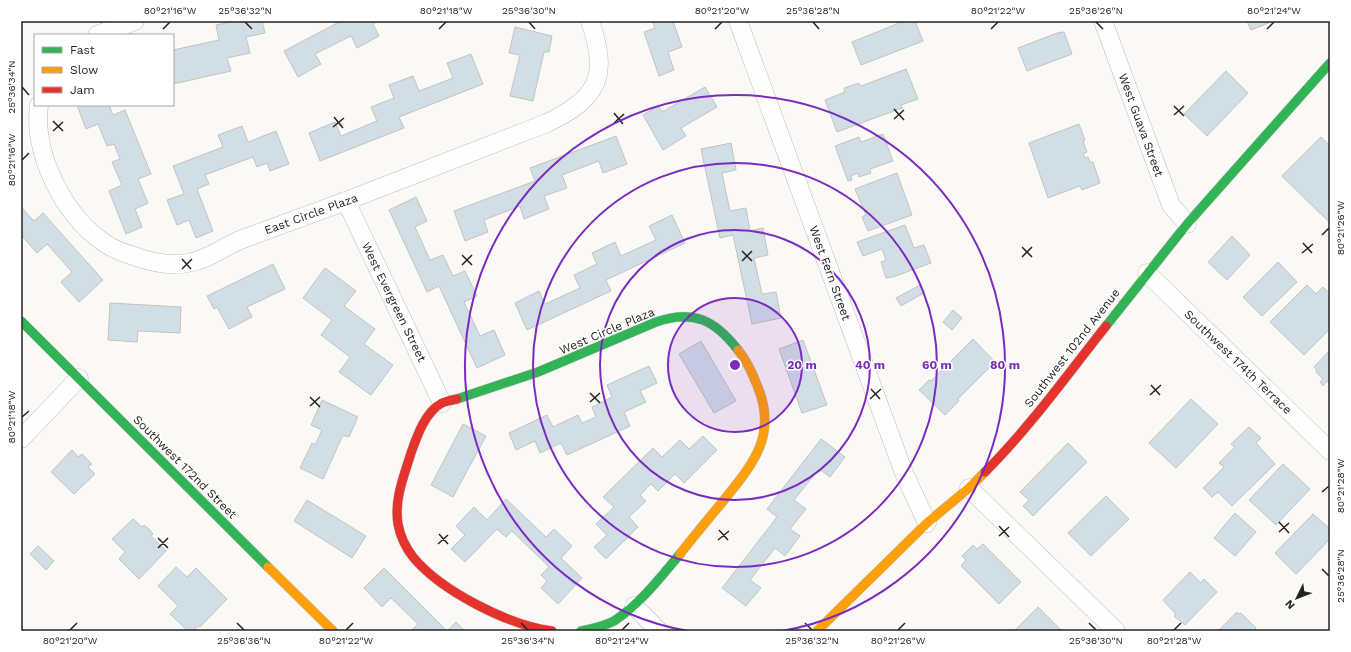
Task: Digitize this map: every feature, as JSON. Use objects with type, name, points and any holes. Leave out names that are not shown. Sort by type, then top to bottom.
[{"type":"street","points":[[100,34],[135,21]]},
{"type":"street","name":"East Circle Plaza","points":[[39,106],[39,138],[44,158],[62,196],[72,212],[89,230],[103,242],[116,250],[146,261],[175,264],[187,263],[214,255],[240,240],[346,201],[547,123],[572,110],[588,95],[596,80],[598,71],[596,44],[590,21]]},
{"type":"street","name":"West Fern Street","points":[[738,21],[904,473],[927,523]]},
{"type":"street","name":"West Guava Street","points":[[1103,21],[1171,205],[1187,224]]},
{"type":"street","name":"Southwest 102nd Avenue","points":[[817,631],[927,523],[969,488],[998,459],[1187,224],[1330,63]]},
{"type":"street","name":"West Evergreen Street","points":[[346,201],[442,403]]},
{"type":"street","name":"Southwest 174th Terrace","points":[[1147,273],[1330,451]]},
{"type":"street","name":"West Circle Plaza","points":[[552,631],[527,626],[482,607],[422,568],[413,558],[400,533],[397,518],[398,500],[404,475],[423,423],[442,403],[550,368],[650,326],[679,316],[689,316],[715,328],[744,356],[762,395],[766,423],[764,436],[747,471],[735,487],[662,576],[634,606],[613,621],[598,627],[581,631]]},
{"type":"street","name":"Southwest 172nd Street","points":[[21,321],[333,631]]},
{"type":"street","points":[[21,439],[79,378]]},
{"type":"street","points":[[969,488],[1116,631]]},
{"type":"street","points":[[634,606],[659,631]]},
{"type":"building","points":[[236,21],[262,21],[265,33],[246,37],[250,53],[227,58],[231,71],[174,84],[174,50],[219,40],[216,25]]},
{"type":"building","points":[[341,21],[378,21],[373,24],[379,36],[357,48],[351,36],[315,54],[321,64],[298,77],[284,51]]},
{"type":"building","points":[[652,21],[673,21],[682,47],[668,52],[674,70],[659,76],[644,32],[655,28]]},
{"type":"building","points":[[904,21],[915,21],[923,41],[861,65],[852,42]]},
{"type":"building","points":[[1247,21],[1271,21],[1271,22],[1251,30]]},
{"type":"building","points":[[515,27],[552,36],[549,52],[544,52],[533,101],[510,96],[520,55],[509,53]]},
{"type":"building","points":[[1064,32],[1072,54],[1027,71],[1018,48],[1057,33]]},
{"type":"building","points":[[471,54],[483,84],[399,117],[404,128],[320,161],[309,133],[335,122],[341,136],[377,121],[371,107],[394,98],[389,85],[413,76],[419,91],[453,78],[447,63]]},
{"type":"building","points":[[906,69],[918,99],[901,105],[902,108],[837,132],[825,100],[845,92],[844,88],[859,83],[861,86]]},
{"type":"building","points":[[1226,71],[1248,93],[1207,136],[1184,114]]},
{"type":"building","points":[[705,87],[717,107],[681,128],[686,136],[663,150],[643,115],[658,106],[662,112]]},
{"type":"building","points":[[77,106],[109,106],[113,115],[125,110],[151,174],[138,179],[148,203],[135,209],[142,227],[126,234],[109,191],[122,185],[112,162],[120,159],[114,144],[107,146],[98,124],[86,129]]},
{"type":"building","points":[[1079,124],[1085,140],[1083,141],[1087,152],[1083,153],[1085,158],[1088,157],[1090,162],[1093,162],[1100,183],[1082,190],[1080,186],[1048,198],[1029,143]]},
{"type":"building","points":[[242,126],[248,142],[276,131],[289,164],[270,171],[267,163],[257,167],[253,157],[205,175],[209,184],[197,189],[213,231],[196,238],[189,220],[177,225],[167,200],[184,194],[173,166],[223,147],[218,135]]},
{"type":"building","points":[[883,134],[893,161],[870,169],[871,173],[859,177],[858,173],[851,176],[852,180],[848,181],[835,146],[859,137],[861,142]]},
{"type":"building","points":[[616,136],[627,164],[603,173],[599,161],[562,175],[567,188],[544,196],[549,209],[524,219],[520,206],[484,220],[488,232],[465,241],[454,211],[535,181],[530,168]]},
{"type":"building","points":[[1321,137],[1330,146],[1330,223],[1282,176]]},
{"type":"building","points":[[731,143],[736,170],[722,173],[730,211],[746,208],[750,231],[763,228],[768,255],[754,258],[762,294],[776,292],[781,318],[752,324],[733,235],[720,238],[701,149]]},
{"type":"building","points":[[897,173],[912,215],[868,231],[862,217],[866,215],[855,189]]},
{"type":"building","points":[[416,197],[427,221],[415,227],[430,260],[443,255],[453,276],[465,271],[477,296],[464,302],[480,336],[494,330],[505,355],[477,368],[439,286],[427,292],[389,210]]},
{"type":"building","points":[[21,207],[34,221],[43,213],[103,280],[79,302],[61,282],[72,272],[47,244],[37,253],[21,235]]},
{"type":"building","points":[[672,215],[685,243],[606,280],[611,291],[527,330],[515,303],[539,291],[545,304],[580,288],[574,275],[597,264],[592,253],[615,242],[621,256],[656,240],[649,226]]},
{"type":"building","points":[[905,225],[914,248],[924,245],[931,263],[893,277],[886,278],[881,262],[886,260],[882,249],[863,256],[857,242]]},
{"type":"building","points":[[1232,236],[1250,255],[1227,280],[1208,262]]},
{"type":"building","points":[[1278,262],[1297,282],[1262,316],[1243,297]]},
{"type":"building","points":[[273,264],[285,289],[247,307],[252,317],[229,329],[217,307],[214,309],[207,296]]},
{"type":"building","points":[[325,268],[356,291],[344,306],[375,329],[364,344],[393,365],[371,395],[339,372],[350,357],[321,335],[332,320],[303,298]]},
{"type":"building","points":[[920,285],[924,293],[901,306],[896,298]]},
{"type":"building","points":[[1307,285],[1316,294],[1323,287],[1330,294],[1330,329],[1304,355],[1270,322]]},
{"type":"building","points":[[110,303],[181,307],[180,333],[138,331],[137,342],[108,340]]},
{"type":"building","points":[[953,310],[962,318],[952,330],[943,322]]},
{"type":"building","points":[[973,339],[995,362],[958,399],[959,401],[945,415],[919,390],[929,380],[931,381]]},
{"type":"building","points":[[803,340],[827,405],[802,413],[779,349]]},
{"type":"building","points":[[701,341],[736,401],[714,413],[679,354]]},
{"type":"building","points":[[1330,350],[1330,384],[1327,381],[1323,386],[1320,382],[1323,379],[1316,372],[1317,370],[1314,367]]},
{"type":"building","points":[[649,366],[657,383],[640,391],[646,402],[624,412],[630,426],[567,455],[561,443],[540,453],[535,441],[516,450],[509,433],[547,415],[553,427],[578,415],[582,423],[596,417],[592,407],[612,397],[607,385]]},
{"type":"building","points":[[1191,399],[1218,424],[1176,468],[1149,443]]},
{"type":"building","points":[[322,400],[358,417],[349,437],[343,435],[323,479],[300,468],[312,443],[315,445],[322,430],[311,425]]},
{"type":"building","points":[[463,424],[486,436],[453,497],[431,485]]},
{"type":"building","points":[[1249,427],[1261,438],[1256,443],[1275,464],[1232,506],[1218,492],[1212,497],[1203,488],[1224,467],[1219,463],[1235,447],[1231,444]]},
{"type":"building","points":[[703,436],[717,450],[684,483],[675,474],[658,491],[651,484],[640,495],[646,501],[629,517],[638,527],[606,559],[594,547],[607,535],[596,524],[614,507],[603,497],[653,448],[662,457],[680,440],[689,449]]},
{"type":"building","points":[[821,439],[845,457],[830,477],[819,469],[794,500],[806,509],[790,529],[800,536],[785,556],[775,548],[750,580],[761,588],[746,606],[722,588],[777,517],[767,509]]},
{"type":"building","points":[[1068,443],[1087,462],[1033,516],[1023,506],[1029,500],[1020,492]]},
{"type":"building","points":[[72,450],[78,457],[82,454],[92,464],[88,467],[95,474],[74,494],[51,472]]},
{"type":"building","points":[[1283,464],[1310,489],[1276,525],[1249,500]]},
{"type":"building","points":[[1106,496],[1129,519],[1091,556],[1068,533]]},
{"type":"building","points":[[506,499],[546,537],[554,529],[572,546],[561,558],[582,578],[558,604],[541,588],[547,581],[541,575],[549,567],[512,531],[506,537],[497,529],[465,562],[451,549],[465,535],[456,526],[474,507],[487,520]]},
{"type":"building","points":[[307,500],[366,536],[352,558],[294,521]]},
{"type":"building","points":[[1235,513],[1256,532],[1235,556],[1214,538]]},
{"type":"building","points":[[1313,514],[1330,529],[1330,539],[1296,574],[1275,553]]},
{"type":"building","points":[[133,519],[142,527],[144,525],[149,529],[153,534],[151,536],[166,551],[139,579],[119,559],[125,552],[112,539]]},
{"type":"building","points":[[983,544],[1021,582],[999,604],[961,566],[966,560],[962,556],[973,545],[977,549]]},
{"type":"building","points":[[38,546],[54,561],[46,570],[30,554]]},
{"type":"building","points":[[176,567],[187,577],[196,568],[227,599],[200,627],[198,626],[193,631],[188,631],[170,614],[178,606],[158,586]]},
{"type":"building","points":[[384,568],[447,631],[411,631],[418,624],[391,598],[382,607],[364,588]]},
{"type":"building","points":[[1190,572],[1201,583],[1204,579],[1217,592],[1185,625],[1174,616],[1176,614],[1163,600]]},
{"type":"building","points":[[1038,607],[1062,631],[1014,631]]},
{"type":"building","points":[[1237,612],[1239,614],[1241,613],[1256,628],[1256,631],[1218,631]]},
{"type":"building","points":[[456,622],[465,631],[447,631]]},
{"type":"traffic: fast","points":[[1106,326],[1187,224],[1330,63]]},
{"type":"traffic: fast","points":[[457,399],[538,372],[656,322],[669,318],[692,317],[702,320],[721,331],[738,350]]},
{"type":"traffic: fast","points":[[21,321],[268,567]]},
{"type":"traffic: fast","points":[[581,631],[614,621],[632,607],[649,590],[680,554]]},
{"type":"traffic: slow","points":[[680,554],[745,473],[760,447],[764,433],[765,418],[763,402],[751,371],[738,350]]},
{"type":"traffic: slow","points":[[817,631],[927,523],[969,488],[985,472]]},
{"type":"traffic: slow","points":[[268,567],[333,631]]},
{"type":"traffic: jam","points":[[985,472],[1033,419],[1106,326]]},
{"type":"traffic: jam","points":[[457,399],[442,403],[436,407],[426,418],[416,439],[403,479],[397,506],[398,524],[402,537],[410,553],[425,570],[458,594],[496,614],[516,622],[552,631]]}]
